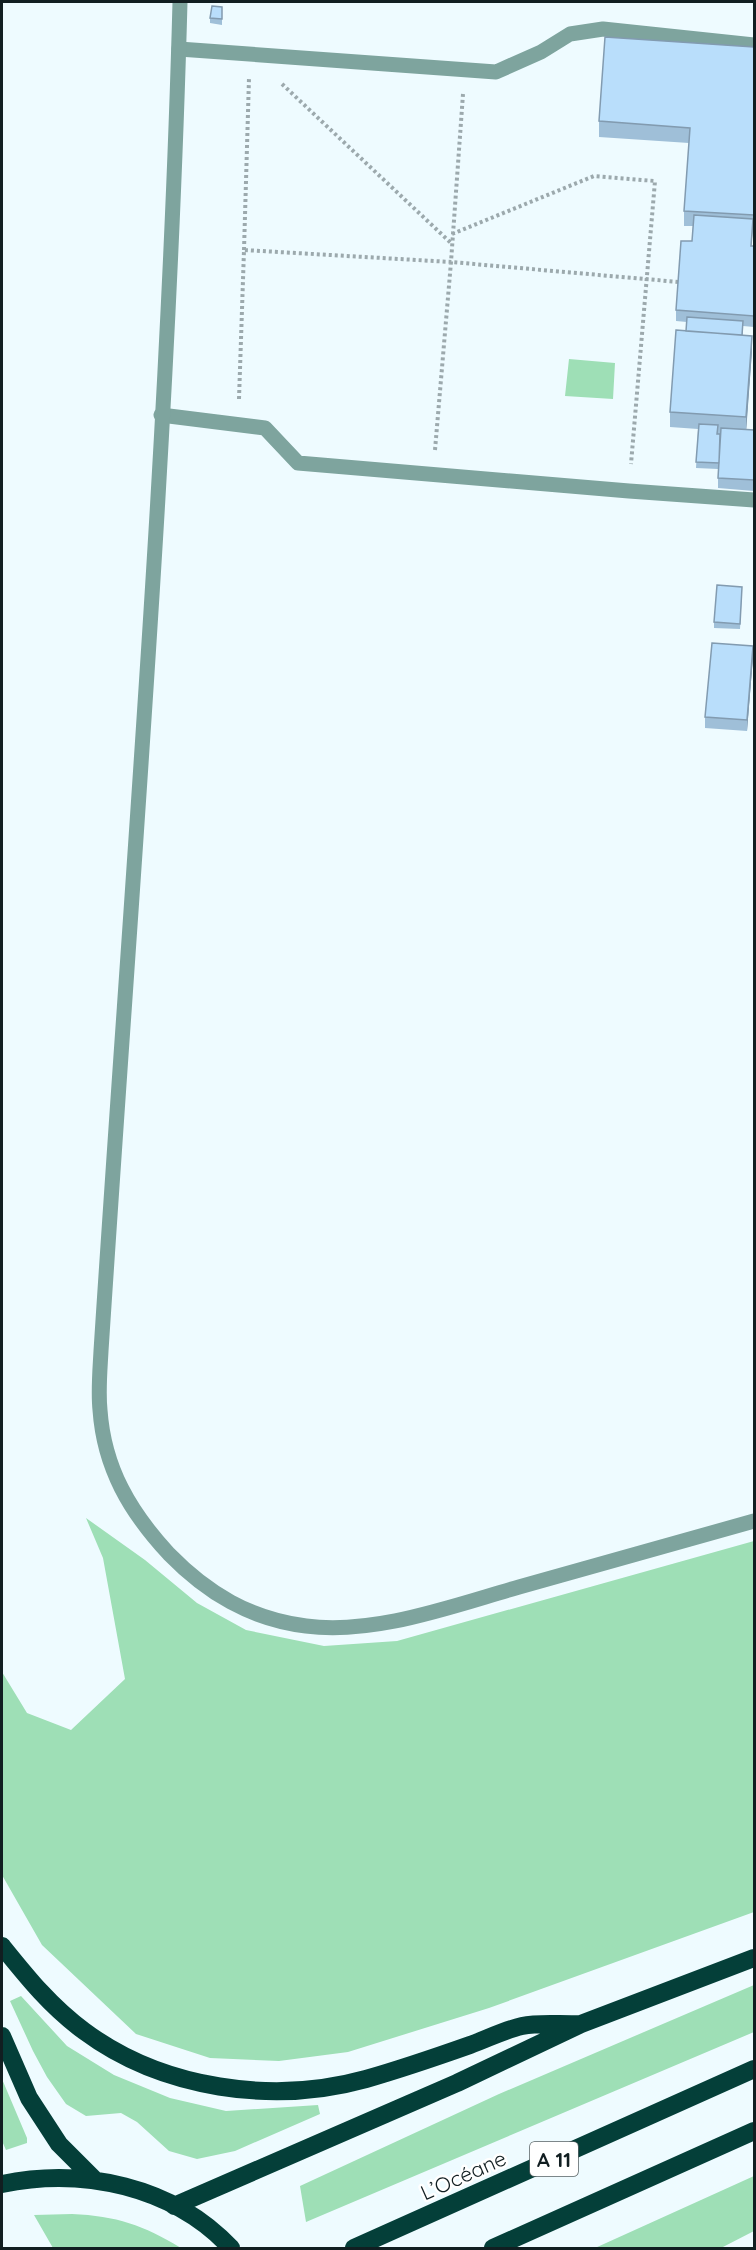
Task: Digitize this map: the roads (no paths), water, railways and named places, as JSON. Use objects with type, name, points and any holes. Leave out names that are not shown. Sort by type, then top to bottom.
[{"type":"highway","points":[[2,1946],[34,1987],[85,2032],[149,2068],[193,2081],[240,2089],[315,2090],[364,2079],[522,2026],[581,2024]]},
{"type":"highway","points":[[174,2206],[457,2084],[581,2024],[754,1958]]},
{"type":"highway","points":[[2,2036],[29,2098],[59,2144],[94,2179]]},
{"type":"highway","name":"L’Océane","points":[[354,2248],[754,2069]]},
{"type":"highway","name":"A 11","points":[[493,2248],[754,2131]]},
{"type":"highway","points":[[2,2184],[45,2177],[94,2179],[135,2189],[174,2206],[209,2229],[231,2248]]},
{"type":"street","points":[[180,2],[161,415],[101,1351],[99,1409],[107,1455],[129,1504],[157,1541],[190,1576],[224,1600],[262,1616],[306,1627],[363,1627],[428,1613],[754,1521]]},
{"type":"street","points":[[178,49],[496,72],[541,52],[570,34],[603,29],[754,45]]},
{"type":"street","points":[[161,415],[265,429],[298,463],[628,492],[754,500]]}]
